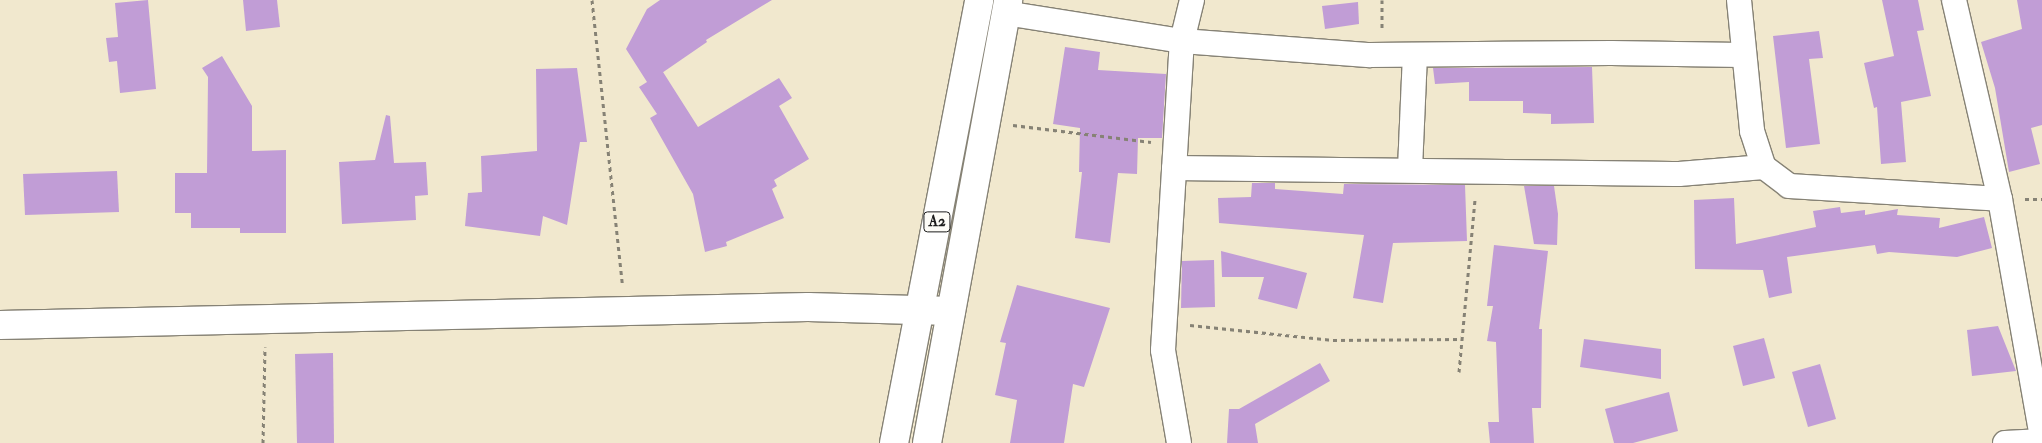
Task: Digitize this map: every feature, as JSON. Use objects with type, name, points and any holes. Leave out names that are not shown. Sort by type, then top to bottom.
[{"type":"main road","name":"A2","points":[[894,443],[979,0]]},
{"type":"main road","name":"A2","points":[[927,443],[1006,7]]},
{"type":"main road","points":[[0,325],[808,307],[951,311]]},
{"type":"street","points":[[1179,443],[1163,350],[1182,41],[1192,0]]},
{"type":"street","points":[[1739,0],[1742,55],[1752,131],[1764,167],[1789,186],[2000,199]]},
{"type":"street","points":[[1954,0],[2000,199],[2042,436]]},
{"type":"street","points":[[1006,7],[1182,41],[1370,56],[1742,55]]},
{"type":"street","points":[[1410,170],[1415,55]]},
{"type":"street","points":[[1174,168],[1478,170],[1679,174],[1764,167]]},
{"type":"street","points":[[2005,443],[2042,441]]},
{"type":"path","points":[[592,0],[625,311]]},
{"type":"path","points":[[986,122],[1175,144]]},
{"type":"path","points":[[1459,372],[1478,170]]},
{"type":"path","points":[[263,443],[266,319]]},
{"type":"path","points":[[1164,323],[1333,340],[1462,339]]},
{"type":"building","points":[[148,0],[156,89],[120,93],[117,61],[109,62],[106,38],[118,37],[115,3]]},
{"type":"building","points":[[243,0],[277,0],[280,27],[246,31]]},
{"type":"building","points":[[660,0],[772,0],[706,40],[707,42],[663,72],[698,127],[779,78],[792,98],[779,106],[809,159],[774,180],[777,186],[772,189],[784,218],[726,242],[727,246],[705,252],[693,194],[650,118],[657,114],[639,87],[647,82],[626,49],[647,9]]},
{"type":"building","points":[[1882,0],[1918,0],[1924,30],[1917,31],[1931,96],[1901,102],[1906,162],[1881,164],[1877,107],[1874,108],[1864,63],[1894,56]]},
{"type":"building","points":[[2017,0],[2042,0],[2042,125],[2031,128],[2040,164],[2009,172],[1995,88],[1981,42],[2022,29]]},
{"type":"building","points":[[1358,2],[1359,24],[1325,29],[1322,6]]},
{"type":"building","points":[[1819,31],[1823,58],[1809,59],[1820,144],[1786,148],[1773,36]]},
{"type":"building","points":[[1065,47],[1100,52],[1098,70],[1166,74],[1162,138],[1138,138],[1137,174],[1118,173],[1110,243],[1075,238],[1082,172],[1079,172],[1080,128],[1053,124]]},
{"type":"building","points":[[222,56],[252,106],[252,151],[286,150],[286,233],[240,233],[240,228],[191,228],[191,213],[175,213],[175,173],[207,173],[208,77],[202,68]]},
{"type":"building","points":[[1592,67],[1594,123],[1551,124],[1551,114],[1523,113],[1523,101],[1469,101],[1469,82],[1435,84],[1433,68]]},
{"type":"building","points":[[577,68],[587,142],[580,142],[567,225],[543,216],[540,236],[465,226],[468,193],[482,192],[481,156],[537,151],[536,69]]},
{"type":"building","points":[[386,115],[390,116],[394,163],[426,162],[428,195],[415,196],[416,220],[342,224],[339,162],[375,160]]},
{"type":"building","points":[[117,171],[119,212],[25,215],[23,174]]},
{"type":"building","points":[[1252,183],[1275,183],[1275,189],[1343,194],[1344,184],[1465,185],[1467,241],[1393,243],[1383,303],[1353,298],[1364,235],[1219,223],[1218,198],[1251,197]]},
{"type":"building","points":[[1524,186],[1554,186],[1558,214],[1557,245],[1534,244]]},
{"type":"building","points":[[1734,198],[1736,244],[1816,227],[1813,211],[1840,207],[1841,213],[1865,210],[1865,215],[1898,209],[1897,215],[1940,218],[1939,228],[1984,217],[1992,248],[1957,257],[1889,252],[1877,254],[1875,245],[1787,257],[1792,293],[1769,298],[1763,270],[1695,269],[1694,200]]},
{"type":"building","points":[[1494,245],[1548,251],[1539,329],[1542,329],[1541,408],[1532,408],[1534,443],[1490,443],[1488,422],[1499,422],[1496,342],[1487,341],[1493,306],[1487,306]]},
{"type":"building","points":[[1221,251],[1307,273],[1297,309],[1258,299],[1264,277],[1222,277]]},
{"type":"building","points":[[1214,260],[1215,307],[1181,308],[1182,261]]},
{"type":"building","points":[[1017,285],[1110,308],[1084,387],[1073,384],[1064,443],[1010,443],[1017,400],[995,395],[1006,343],[1000,342]]},
{"type":"building","points":[[1998,326],[2016,371],[1972,376],[1967,330]]},
{"type":"building","points":[[1764,338],[1775,378],[1743,386],[1733,346]]},
{"type":"building","points":[[1584,339],[1661,349],[1661,379],[1580,367]]},
{"type":"building","points":[[333,353],[334,443],[297,443],[295,354]]},
{"type":"building","points":[[1320,363],[1330,381],[1255,424],[1258,443],[1227,443],[1229,409],[1239,409]]},
{"type":"building","points":[[1820,364],[1836,419],[1808,427],[1792,372]]},
{"type":"building","points":[[1669,392],[1678,431],[1633,443],[1614,443],[1605,409]]}]
